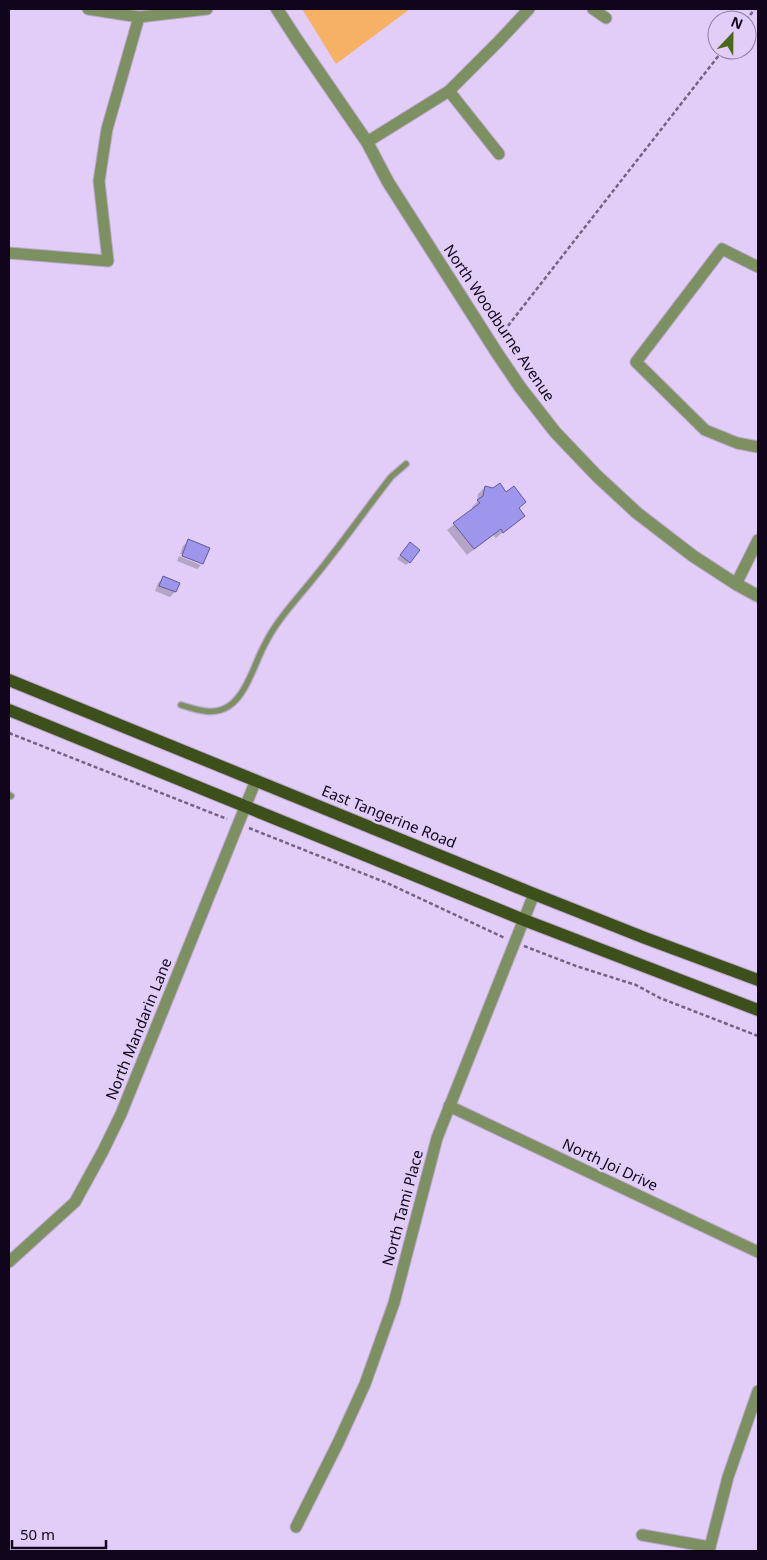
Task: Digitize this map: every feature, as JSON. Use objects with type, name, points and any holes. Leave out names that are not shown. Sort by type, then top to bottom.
[{"type":"main road","name":"East Tangerine Road","points":[[9,680],[534,894],[758,980]]},
{"type":"main road","points":[[9,710],[524,920],[758,1010]]},
{"type":"street","points":[[88,9],[139,17],[207,9]]},
{"type":"street","name":"North Woodburne Avenue","points":[[278,9],[367,142],[388,182],[497,353],[520,387],[555,432],[597,476],[637,513],[692,556],[758,596]]},
{"type":"street","points":[[367,142],[449,91],[529,9]]},
{"type":"street","points":[[593,9],[606,18]]},
{"type":"street","points":[[9,253],[108,261],[98,181],[107,129],[139,17]]},
{"type":"street","points":[[449,91],[499,154]]},
{"type":"street","points":[[758,267],[722,250],[636,362],[705,430],[737,443],[758,447]]},
{"type":"street","points":[[736,584],[758,540]]},
{"type":"street","name":"North Mandarin Lane","points":[[9,1262],[76,1202],[103,1151],[125,1105],[256,780]]},
{"type":"street","name":"North Tami Place","points":[[296,1527],[365,1384],[394,1304],[437,1138],[534,894]]},
{"type":"street","name":"North Joi Drive","points":[[449,1106],[758,1252]]},
{"type":"street","points":[[642,1535],[709,1549],[728,1477],[758,1391]]},
{"type":"lane","points":[[181,705],[200,710],[214,711],[228,706],[238,697],[264,644],[281,618],[319,572],[391,477],[406,464]]},
{"type":"path","points":[[504,331],[715,60]]},
{"type":"path","points":[[9,733],[387,884],[551,957],[636,986],[660,998],[758,1036]]},
{"type":"shaded area","points":[[302,9],[410,9],[336,64]]},
{"type":"building","points":[[500,483],[506,492],[514,486],[526,502],[519,508],[525,516],[503,533],[501,529],[474,549],[453,523],[480,503],[477,500],[483,496],[485,486],[493,488]]},
{"type":"building","points":[[188,539],[210,548],[203,564],[182,556]]},
{"type":"building","points":[[410,542],[420,550],[410,563],[400,555]]},
{"type":"building","points":[[163,576],[180,583],[176,592],[159,586]]}]
